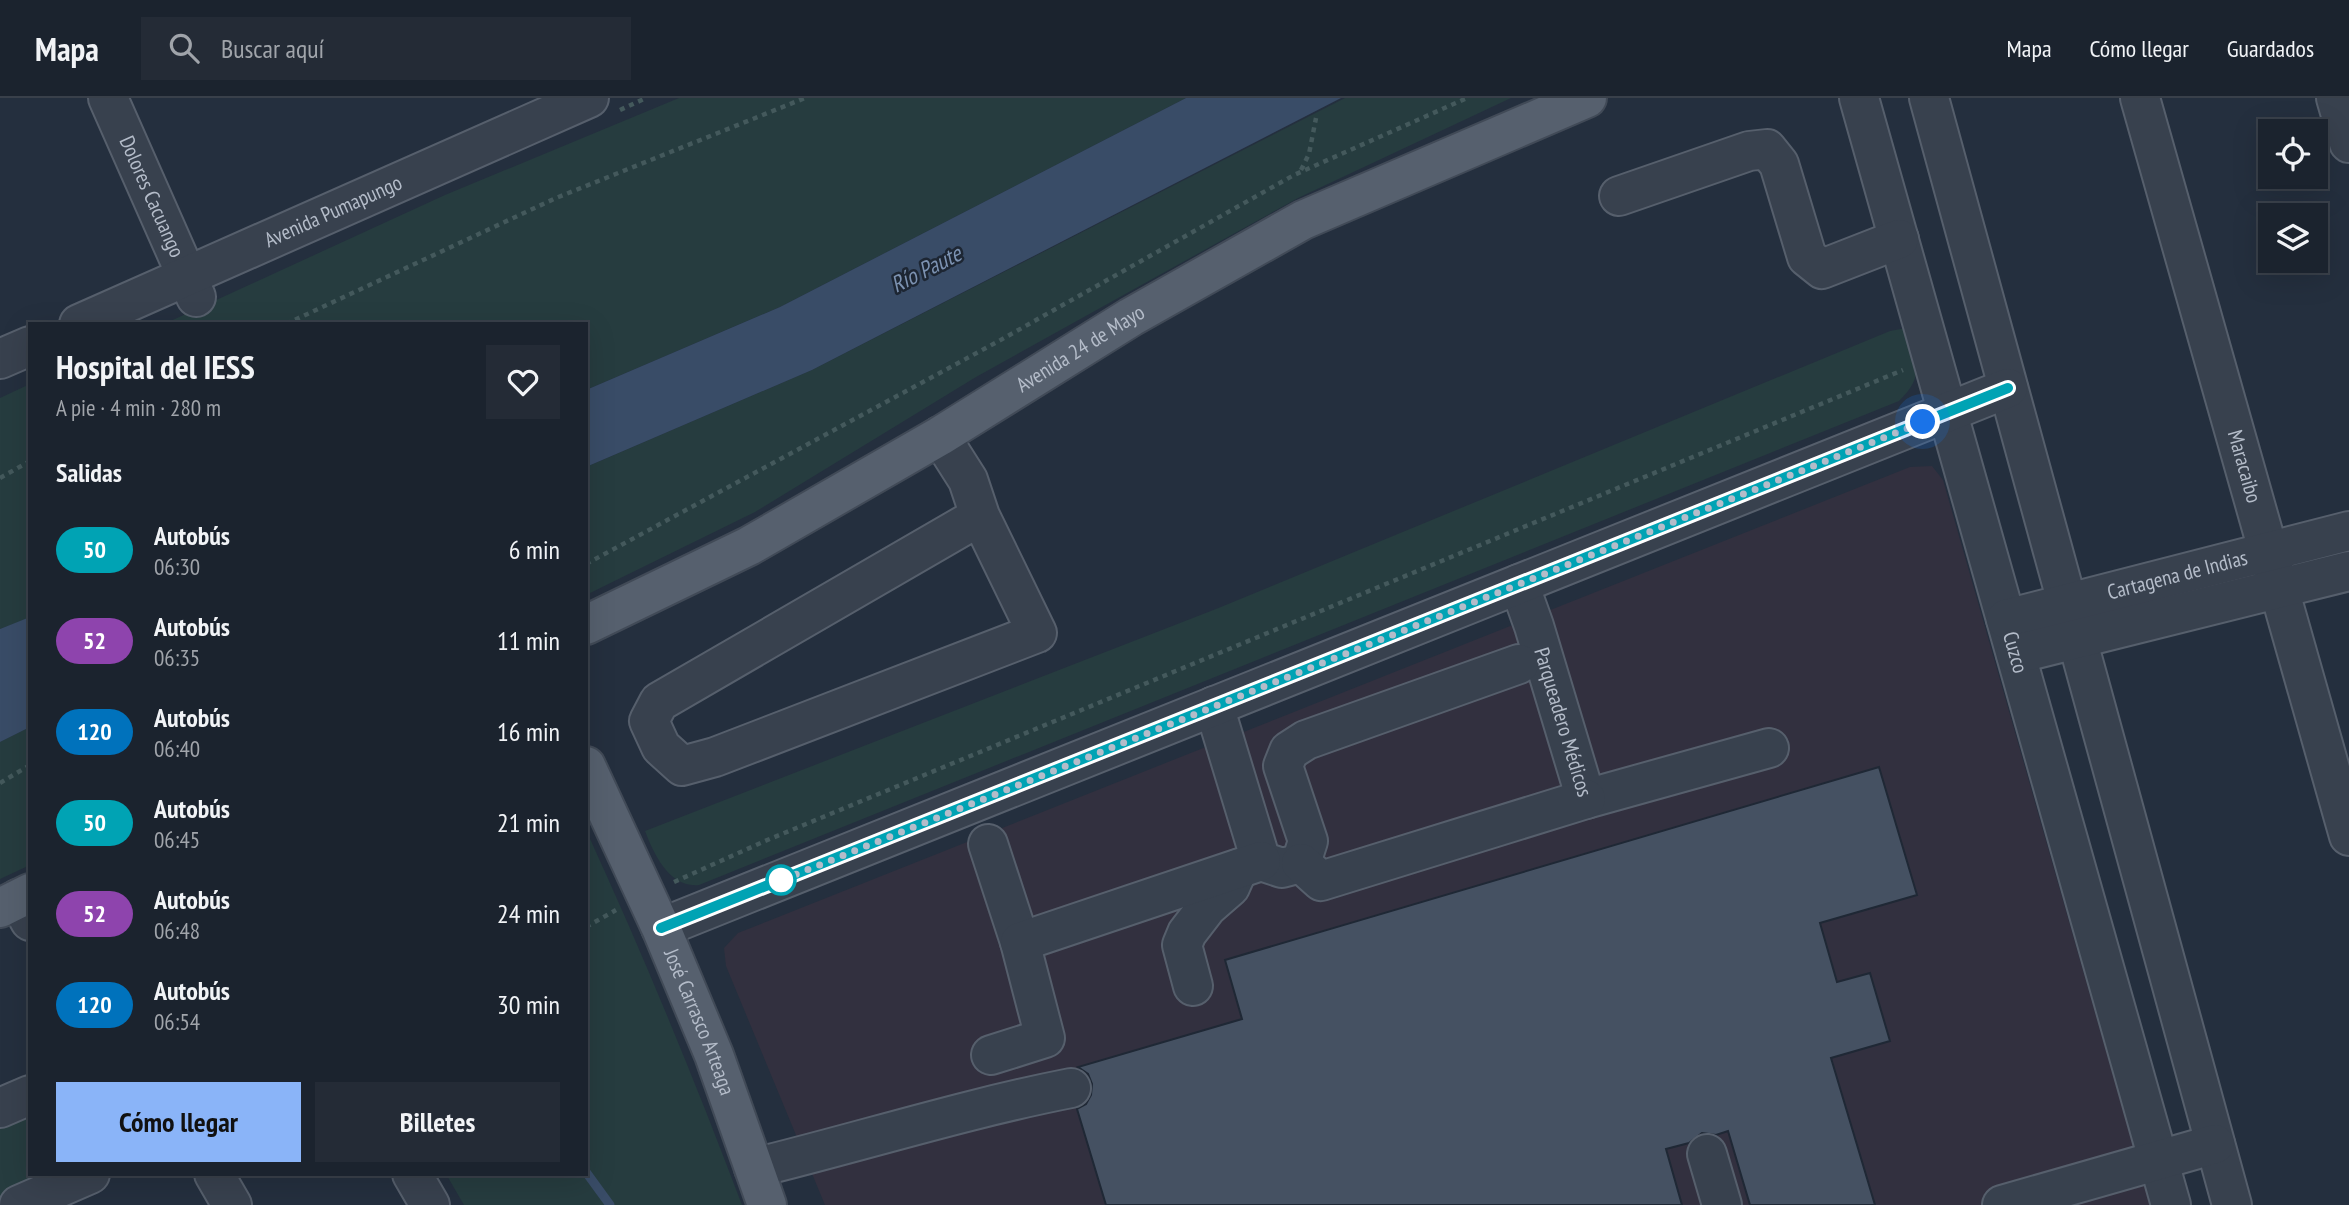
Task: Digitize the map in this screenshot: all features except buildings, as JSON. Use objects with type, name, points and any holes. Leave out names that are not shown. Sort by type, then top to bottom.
[{"type":"main road","name":"Avenida 24 de Mayo","points":[[588,624],[749,546],[940,436],[1131,317],[1303,220],[1587,98]]},
{"type":"main road","name":"José Carrasco Arteaga","points":[[588,770],[661,928],[714,1055],[767,1205]]},
{"type":"street","name":"Dolores Cacuango","points":[[108,98],[191,286]]},
{"type":"street","name":"Avenida Pumapungo","points":[[85,322],[191,286],[528,110],[589,98]]},
{"type":"street","name":"Cuzco","points":[[1859,98],[2171,1205]]},
{"type":"street","points":[[1928,98],[2232,1205]]},
{"type":"street","name":"Maracaibo","points":[[2140,98],[2349,836]]},
{"type":"street","points":[[2336,98],[2349,143]]},
{"type":"street","points":[[1619,196],[1749,151],[1767,149],[1779,164],[1807,257],[1822,269],[1899,239]]},
{"type":"street","points":[[0,359],[28,347]]},
{"type":"street","points":[[661,928],[2008,388]]},
{"type":"street","points":[[940,436],[968,480],[979,516],[1037,633],[715,757],[682,766],[661,747],[649,721],[659,702],[979,516]]},
{"type":"street","name":"Cartagena de Indias","points":[[2072,621],[2268,552],[2349,531]]},
{"type":"street","name":"Cartagena de Indias","points":[[2011,636],[2072,621],[2279,588],[2349,571]]},
{"type":"street","name":"Parqueadero Médicos","points":[[1519,584],[1586,799],[1769,748]]},
{"type":"street","points":[[1301,863],[1308,841],[1283,766],[1289,751],[1306,740],[1519,664]]},
{"type":"street","points":[[1214,706],[1249,865]]},
{"type":"street","points":[[1301,863],[1321,881],[1586,799]]},
{"type":"street","points":[[988,844],[1020,943],[1045,1038],[991,1055]]},
{"type":"street","points":[[1020,943],[1249,865],[1282,868],[1301,863]]},
{"type":"street","points":[[1193,986],[1182,945],[1187,933],[1207,907],[1230,887],[1249,865]]},
{"type":"street","points":[[754,1168],[941,1118],[1071,1087]]},
{"type":"street","points":[[0,1108],[28,1096]]},
{"type":"street","points":[[2002,1205],[2215,1144]]},
{"type":"street","points":[[1707,1154],[1722,1205]]},
{"type":"street","points":[[35,1201],[86,1176]]},
{"type":"street","points":[[215,1176],[232,1205]]},
{"type":"street","points":[[413,1176],[430,1205]]},
{"type":"path","points":[[290,322],[556,198],[805,98]]},
{"type":"path","points":[[588,563],[997,342],[1298,173],[1466,98]]},
{"type":"path","points":[[1298,173],[1310,154],[1316,118]]},
{"type":"path","points":[[645,894],[765,841],[1933,358]]},
{"type":"path","points":[[0,478],[28,462]]},
{"type":"path","points":[[0,783],[28,766]]},
{"type":"shaded area","points":[[1932,466],[1943,480],[2150,1205],[825,1205],[726,966],[724,948],[738,933],[1910,467]]},
{"type":"green space","points":[[679,98],[1186,98],[780,307],[588,389],[588,322],[168,322],[445,195]]},
{"type":"green space","points":[[1345,98],[1511,98],[1298,198],[976,377],[755,512],[588,594],[588,466],[812,370]]},
{"type":"green space","points":[[1906,328],[1915,358],[1916,375],[1899,401],[699,885],[679,881],[664,868],[645,831],[1216,609],[1890,331]]},
{"type":"green space","points":[[28,385],[28,619],[0,629],[0,398]]},
{"type":"green space","points":[[28,728],[28,866],[0,879],[0,742]]},
{"type":"green space","points":[[588,834],[667,1016],[742,1205],[464,1205],[447,1176],[588,1176]]},
{"type":"green space","points":[[28,1105],[28,1176],[46,1176],[0,1198],[0,1117]]},
{"type":"water","name":"Río Paute","points":[[1186,98],[1341,98],[812,370],[588,466],[588,389],[780,307]]},
{"type":"water","points":[[28,618],[28,728],[0,742],[0,629]]},
{"type":"waterway","points":[[588,1175],[610,1205]]},
{"type":"bus line","name":"50","points":[[661,928],[2008,388]]},
{"type":"route","points":[[781,880],[777,882],[1923,422]]}]
